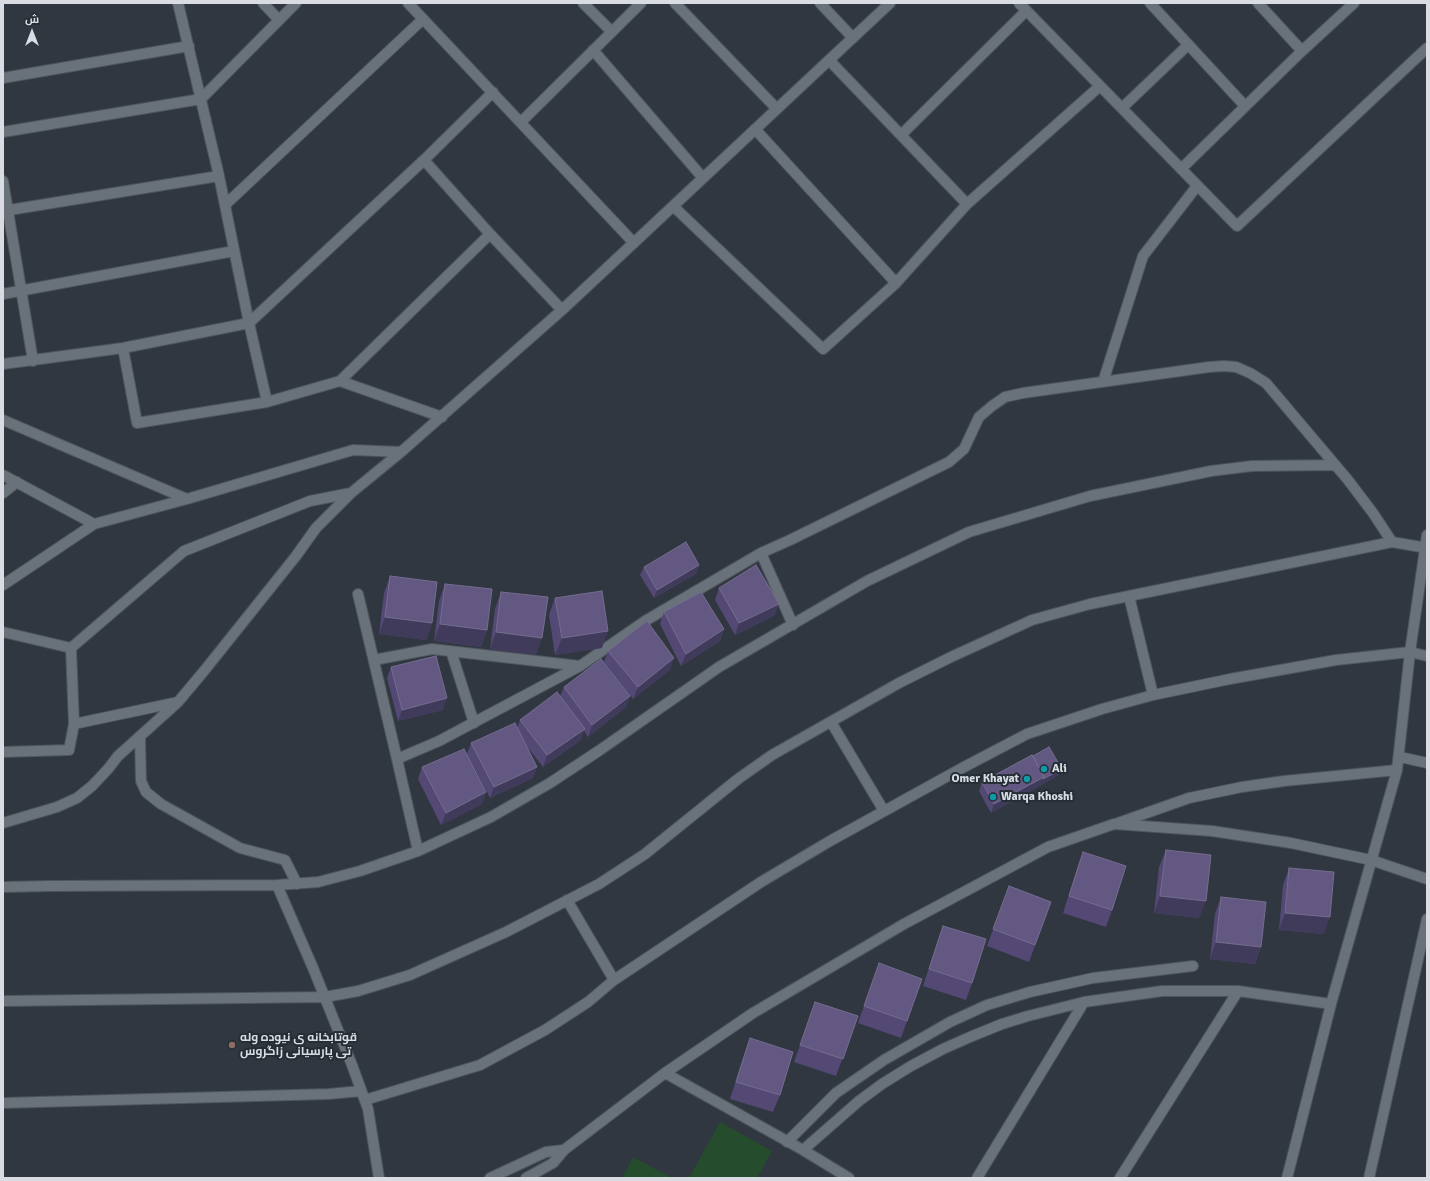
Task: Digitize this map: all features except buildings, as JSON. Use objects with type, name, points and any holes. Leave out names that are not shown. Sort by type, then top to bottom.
[{"type":"street","points":[[178,3],[219,176],[267,402]]},
{"type":"street","points":[[263,3],[279,20]]},
{"type":"street","points":[[3,132],[201,99],[296,3]]},
{"type":"street","points":[[408,3],[634,243]]},
{"type":"street","points":[[583,3],[612,32]]},
{"type":"street","points":[[521,122],[641,3]]},
{"type":"street","points":[[674,3],[777,109]]},
{"type":"street","points":[[820,3],[853,38]]},
{"type":"street","points":[[3,823],[57,807],[77,798],[92,786],[108,770],[118,756],[178,702],[224,647],[296,556],[316,528],[351,493],[442,417],[562,310],[890,3]]},
{"type":"street","points":[[1019,3],[1237,226],[1427,48]]},
{"type":"street","points":[[1150,3],[1245,106]]},
{"type":"street","points":[[1258,3],[1302,51]]},
{"type":"street","points":[[1181,169],[1302,51],[1354,3]]},
{"type":"street","points":[[901,135],[1026,11]]},
{"type":"street","points":[[225,205],[422,19]]},
{"type":"street","points":[[1122,108],[1188,45]]},
{"type":"street","points":[[3,78],[189,46]]},
{"type":"street","points":[[593,50],[703,178]]},
{"type":"street","points":[[829,60],[967,204]]},
{"type":"street","points":[[673,206],[823,348],[896,283],[967,204],[1100,86]]},
{"type":"street","points":[[3,364],[123,348],[249,323],[424,160],[493,92]]},
{"type":"street","points":[[755,129],[896,283]]},
{"type":"street","points":[[424,160],[490,234],[562,310]]},
{"type":"street","points":[[5,211],[219,176]]},
{"type":"street","points":[[3,181],[5,211],[33,361]]},
{"type":"street","points":[[1103,382],[1143,256],[1197,186]]},
{"type":"street","points":[[123,348],[137,423],[267,402],[340,381],[490,234]]},
{"type":"street","points":[[3,294],[234,251]]},
{"type":"street","points":[[397,759],[439,741],[580,666],[645,621],[761,553],[949,462],[964,449],[979,417],[1005,397],[1023,393],[1209,367],[1224,366],[1250,373],[1266,383],[1348,480],[1373,513],[1392,542]]},
{"type":"street","points":[[340,381],[442,417]]},
{"type":"street","points":[[4,422],[187,499]]},
{"type":"street","points":[[3,585],[94,524],[187,499],[353,450],[401,452]]},
{"type":"street","points":[[3,887],[277,886],[318,882],[360,871],[418,850],[491,817],[550,783],[720,667],[867,581],[969,532],[1090,496],[1211,471],[1252,466],[1335,465]]},
{"type":"street","points":[[3,475],[94,524]]},
{"type":"street","points":[[3,493],[17,482]]},
{"type":"street","points":[[71,648],[184,551],[310,501],[351,493]]},
{"type":"street","points":[[1287,1178],[1331,1004],[1398,770],[1410,652],[1427,535]]},
{"type":"street","points":[[3,1001],[325,997],[358,991],[410,975],[506,932],[599,884],[645,854],[738,779],[772,754],[899,683],[951,657],[1032,620],[1083,606],[1129,596],[1392,542],[1426,548]]},
{"type":"street","points":[[761,553],[793,625]]},
{"type":"street","points":[[358,594],[418,850]]},
{"type":"street","points":[[1129,596],[1153,695]]},
{"type":"street","points":[[3,632],[71,648]]},
{"type":"street","points":[[3,752],[69,750],[74,724],[71,648]]},
{"type":"street","points":[[374,660],[432,649],[580,666]]},
{"type":"street","points":[[452,651],[474,722]]},
{"type":"street","points":[[3,1103],[329,1094],[363,1095],[480,1065],[545,1030],[588,1002],[614,980],[761,882],[830,841],[1027,734],[1094,711],[1153,695],[1230,679],[1336,660],[1410,652],[1427,656]]},
{"type":"street","points":[[74,724],[178,702]]},
{"type":"street","points":[[831,722],[884,811]]},
{"type":"street","points":[[140,737],[141,781],[146,792],[161,804],[240,848],[285,860],[297,884]]},
{"type":"street","points":[[1400,757],[1427,763]]},
{"type":"street","points":[[526,1178],[553,1163],[564,1150],[665,1073],[753,1013],[904,924],[1048,847],[1189,798],[1242,787],[1284,781],[1398,770]]},
{"type":"street","points":[[1114,824],[1212,831],[1291,843],[1371,860],[1427,879]]},
{"type":"street","points":[[277,886],[325,997],[368,1109],[379,1178]]},
{"type":"street","points":[[567,900],[614,980]]},
{"type":"street","points":[[1369,1178],[1427,919]]},
{"type":"street","points":[[787,1142],[836,1093],[884,1060],[950,1022],[987,1005],[1030,992],[1093,978],[1194,966]]},
{"type":"street","points":[[803,1150],[859,1101],[882,1084],[943,1049],[1002,1024],[1084,1002],[1162,991],[1238,991],[1331,1004]]},
{"type":"street","points":[[1120,1178],[1238,991]]},
{"type":"street","points":[[977,1178],[1084,1002]]},
{"type":"street","points":[[665,1073],[803,1150],[849,1178]]},
{"type":"street","points":[[490,1178],[546,1152],[564,1150]]},
{"type":"green space","points":[[720,1122],[772,1151],[757,1178],[689,1178]]},
{"type":"green space","points":[[633,1157],[672,1178],[622,1178]]},
{"type":"place","name":"Ali","points":[[1044,769]]},
{"type":"place","name":"Omer Khayat","points":[[1027,779]]},
{"type":"place","name":"Warqa Khoshi","points":[[993,797]]},
{"type":"place","name":"قوتابخانه ی نیوده وله تی پارسیانی زاگروس","points":[[232,1045]]}]
